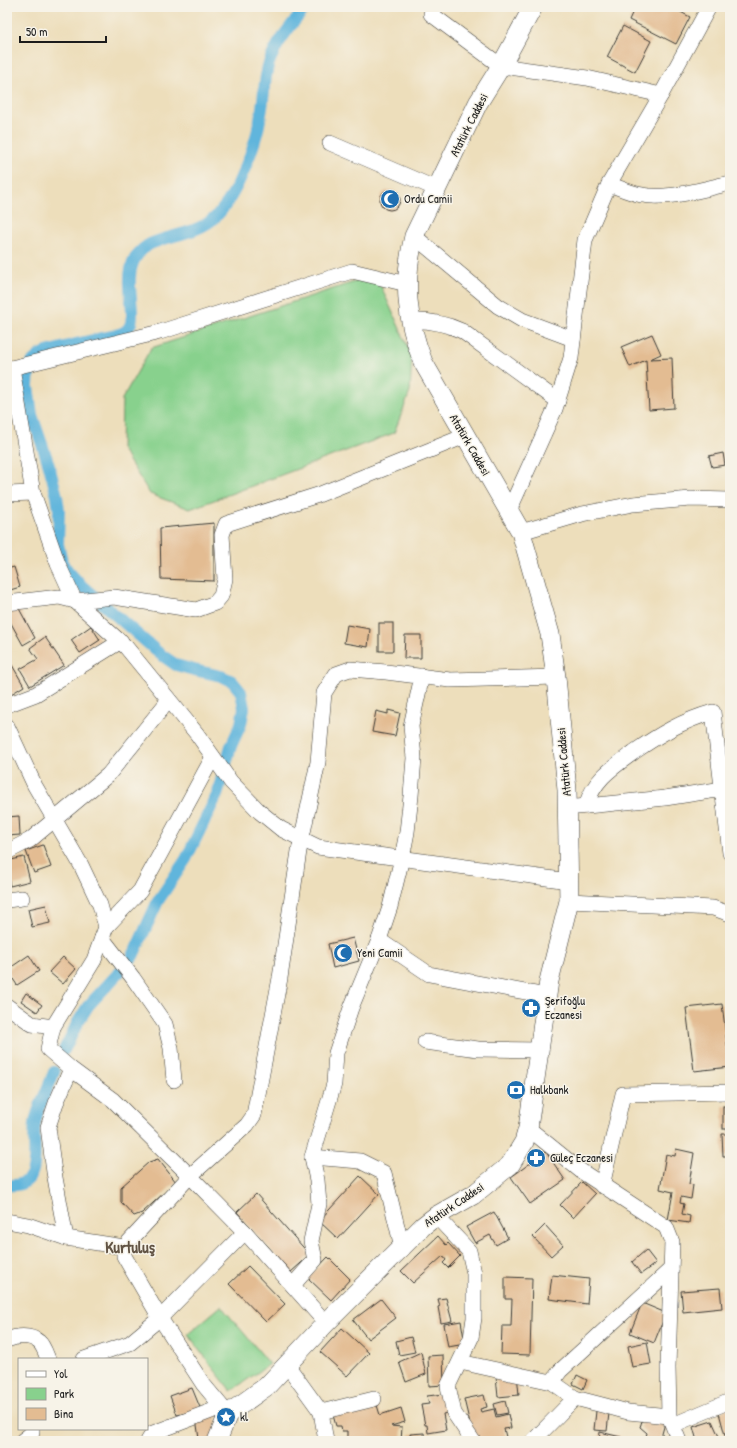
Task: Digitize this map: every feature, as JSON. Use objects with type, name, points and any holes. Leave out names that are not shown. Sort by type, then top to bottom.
[{"type":"main road","name":"Atatürk Caddesi","points":[[225,1411],[267,1386],[326,1323],[423,1226],[436,1216],[473,1195],[510,1165],[524,1142],[528,1128],[549,981],[569,901],[569,881],[577,807],[567,790],[556,677],[550,634],[521,532],[423,362],[410,321],[407,284],[410,253],[414,236],[478,103],[501,66],[533,7]]},
{"type":"main road","points":[[217,1441],[225,1411]]},
{"type":"street","points":[[435,7],[431,14],[501,66],[587,78],[661,95]]},
{"type":"street","points":[[509,511],[558,401],[571,358],[585,240],[609,184],[661,95],[709,7]]},
{"type":"street","points":[[330,143],[437,189]]},
{"type":"street","points":[[609,184],[643,196],[653,196],[700,190],[730,183]]},
{"type":"street","points":[[414,236],[498,306],[522,320],[573,339]]},
{"type":"street","points":[[407,284],[352,271],[160,332],[9,368],[33,493],[58,564],[75,601],[121,641],[169,700],[231,782],[260,812],[280,829],[318,847],[569,881]]},
{"type":"street","points":[[410,321],[433,321],[447,324],[462,331],[558,401]]},
{"type":"street","points":[[7,603],[59,597],[75,601],[114,597],[196,610],[216,603],[221,596],[225,579],[222,535],[226,524],[318,495],[465,436]]},
{"type":"street","points":[[7,494],[33,493]]},
{"type":"street","points":[[521,532],[582,514],[633,504],[691,498],[730,500]]},
{"type":"street","points":[[7,705],[36,694],[121,641]]},
{"type":"street","points":[[148,1441],[153,1433],[225,1411],[203,1384],[160,1318],[124,1256],[124,1247],[190,1176],[247,1125],[254,1116],[280,978],[302,840],[318,762],[324,693],[336,674],[350,669],[450,680],[556,677]]},
{"type":"street","points":[[293,1285],[315,1260],[311,1241],[319,1204],[317,1180],[312,1157],[334,1084],[336,1053],[351,1008],[379,940],[390,907],[402,858],[412,796],[414,758],[411,726],[422,676]]},
{"type":"street","points":[[7,852],[30,840],[108,775],[169,700]]},
{"type":"street","points":[[577,807],[606,772],[664,731],[687,720],[713,712],[730,852]]},
{"type":"street","points":[[7,726],[36,786],[81,865],[100,905],[104,932],[117,958],[133,978],[164,1024],[171,1048],[174,1080]]},
{"type":"street","points":[[216,761],[140,891],[104,932],[94,960],[53,1027],[48,1049],[71,1069],[114,1100],[245,1232],[326,1323]]},
{"type":"street","points":[[577,807],[665,798],[723,789]]},
{"type":"street","points":[[7,900],[22,898]]},
{"type":"street","points":[[569,901],[713,908],[730,914]]},
{"type":"street","points":[[379,940],[429,974],[547,996]]},
{"type":"street","points":[[7,1006],[32,1024],[53,1027]]},
{"type":"street","points":[[425,1042],[478,1049],[539,1050]]},
{"type":"street","points":[[66,1238],[54,1172],[48,1127],[56,1103],[71,1069]]},
{"type":"street","points":[[602,1186],[624,1094],[730,1092]]},
{"type":"street","points":[[528,1128],[581,1172],[666,1227],[672,1242],[668,1367],[671,1421],[679,1441]]},
{"type":"street","points":[[312,1157],[360,1161],[384,1174],[402,1247]]},
{"type":"street","points":[[436,1216],[469,1251],[474,1272],[474,1318],[471,1338],[448,1386],[454,1413],[470,1440]]},
{"type":"street","points":[[7,1221],[28,1225],[66,1238],[124,1247]]},
{"type":"street","points":[[87,1358],[130,1342],[160,1318],[245,1232]]},
{"type":"street","points":[[552,1382],[560,1371],[671,1269]]},
{"type":"street","points":[[7,1340],[19,1336],[35,1339],[40,1342],[48,1358]]},
{"type":"street","points":[[460,1362],[552,1382],[575,1398],[628,1412],[671,1421],[730,1401]]},
{"type":"street","points":[[287,1365],[321,1412],[326,1441]]},
{"type":"street","points":[[533,1441],[575,1398]]},
{"type":"street","points":[[321,1412],[374,1399]]},
{"type":"green space","points":[[376,275],[412,356],[410,392],[394,433],[190,509],[150,494],[121,448],[122,399],[151,348]]},
{"type":"green space","points":[[221,1306],[270,1364],[231,1391],[188,1334]]},
{"type":"building","points":[[635,7],[671,7],[690,17],[676,44],[629,20]]},
{"type":"building","points":[[623,26],[651,41],[635,72],[607,57]]},
{"type":"building","name":"Ordu Camii","points":[[386,190],[394,190],[400,196],[400,204],[394,210],[386,210],[380,204],[380,196]]},
{"type":"building","points":[[652,334],[661,354],[650,359],[672,358],[674,408],[649,410],[646,360],[630,367],[621,347]]},
{"type":"building","points":[[723,453],[725,465],[712,467],[709,456]]},
{"type":"building","points":[[214,523],[214,581],[161,579],[160,528]]},
{"type":"building","points":[[14,567],[20,587],[7,591],[7,569]]},
{"type":"building","points":[[16,603],[35,638],[23,645],[7,616],[7,608]]},
{"type":"building","points":[[379,623],[393,623],[393,651],[379,651]]},
{"type":"building","points":[[347,625],[370,629],[368,647],[344,643]]},
{"type":"building","points":[[91,626],[100,640],[80,653],[71,640]]},
{"type":"building","points":[[405,635],[421,635],[421,658],[404,658]]},
{"type":"building","points":[[45,637],[64,665],[30,686],[20,669],[38,659],[30,648]]},
{"type":"building","points":[[12,665],[24,686],[8,696],[7,668]]},
{"type":"building","points":[[388,710],[400,713],[395,736],[372,732],[376,711],[388,714]]},
{"type":"building","points":[[19,816],[20,835],[7,836],[7,817]]},
{"type":"building","points":[[43,845],[51,867],[34,873],[26,851]]},
{"type":"building","points":[[24,857],[30,881],[10,886],[7,873],[7,861]]},
{"type":"building","points":[[46,905],[50,923],[32,927],[28,909]]},
{"type":"building","name":"Yeni Camii","points":[[353,938],[359,961],[333,968],[328,944]]},
{"type":"building","points":[[29,955],[39,971],[17,985],[7,970]]},
{"type":"building","points":[[63,957],[76,969],[63,984],[49,972]]},
{"type":"building","points":[[26,993],[42,1005],[37,1012],[21,1001]]},
{"type":"building","points":[[722,1004],[730,1067],[694,1071],[686,1008]]},
{"type":"building","points":[[723,1106],[730,1106],[730,1129],[723,1129]]},
{"type":"building","points":[[722,1134],[730,1134],[730,1156],[723,1156]]},
{"type":"building","points":[[676,1149],[694,1153],[689,1184],[693,1185],[691,1199],[681,1197],[680,1203],[684,1204],[682,1214],[690,1216],[689,1223],[668,1220],[673,1192],[660,1189],[666,1154],[675,1156]]},
{"type":"building","points":[[546,1152],[565,1180],[530,1204],[511,1177]]},
{"type":"building","points":[[158,1159],[176,1182],[142,1213],[134,1216],[121,1202],[121,1187],[149,1162]]},
{"type":"building","points":[[360,1176],[379,1194],[338,1239],[319,1221]]},
{"type":"building","points":[[582,1182],[595,1194],[573,1218],[560,1205]]},
{"type":"building","points":[[256,1194],[310,1255],[291,1272],[237,1212]]},
{"type":"building","points":[[494,1212],[508,1238],[496,1245],[490,1235],[475,1243],[466,1227]]},
{"type":"building","points":[[545,1225],[563,1245],[551,1256],[533,1237]]},
{"type":"building","points":[[438,1236],[446,1245],[448,1243],[460,1256],[448,1268],[443,1263],[446,1260],[443,1256],[413,1283],[401,1271]]},
{"type":"building","points":[[646,1250],[656,1263],[641,1274],[632,1262]]},
{"type":"building","points":[[328,1257],[350,1279],[331,1300],[308,1278]]},
{"type":"building","points":[[248,1266],[285,1304],[266,1322],[229,1284]]},
{"type":"building","points":[[552,1275],[589,1279],[587,1304],[549,1299]]},
{"type":"building","points":[[505,1277],[532,1278],[530,1355],[501,1354],[502,1326],[511,1326],[512,1299],[505,1299]]},
{"type":"building","points":[[720,1288],[722,1308],[683,1312],[681,1291]]},
{"type":"building","points":[[446,1298],[452,1321],[441,1323],[438,1299]]},
{"type":"building","points":[[381,1299],[396,1318],[368,1339],[353,1320]]},
{"type":"building","points":[[642,1303],[666,1313],[654,1343],[630,1333]]},
{"type":"building","points":[[461,1321],[465,1344],[448,1347],[444,1324]]},
{"type":"building","points":[[342,1328],[369,1353],[347,1376],[320,1352]]},
{"type":"building","points":[[411,1337],[415,1352],[399,1355],[396,1341]]},
{"type":"building","points":[[647,1342],[651,1364],[632,1367],[628,1346]]},
{"type":"building","points":[[421,1352],[426,1374],[406,1382],[399,1362]]},
{"type":"building","points":[[443,1355],[444,1385],[429,1386],[428,1356]]},
{"type":"building","points":[[517,1374],[519,1395],[498,1397],[496,1377]]},
{"type":"building","points":[[577,1375],[587,1380],[583,1389],[573,1384]]},
{"type":"building","points":[[192,1388],[201,1410],[177,1415],[170,1396]]},
{"type":"building","points":[[444,1394],[447,1413],[443,1414],[446,1430],[428,1433],[421,1405],[429,1404],[427,1396]]},
{"type":"building","points":[[484,1395],[487,1407],[480,1409],[481,1412],[494,1409],[496,1417],[508,1414],[511,1428],[504,1429],[507,1441],[490,1441],[489,1439],[474,1441],[464,1399]]},
{"type":"building","points":[[505,1401],[508,1413],[497,1415],[494,1404]]},
{"type":"building","points":[[376,1402],[380,1415],[401,1408],[405,1422],[391,1426],[402,1427],[401,1441],[347,1441],[347,1431],[342,1431],[341,1426],[336,1426],[333,1415]]},
{"type":"building","points":[[730,1407],[730,1438],[726,1439],[719,1413]]},
{"type":"building","points":[[596,1411],[609,1413],[607,1431],[594,1430]]},
{"type":"building","points":[[216,1413],[216,1441],[199,1439],[196,1418]]},
{"type":"building","points":[[643,1418],[665,1423],[660,1441],[645,1440],[647,1433],[640,1427]]},
{"type":"building","points":[[712,1421],[721,1441],[697,1441],[693,1427]]},
{"type":"building","points":[[600,1432],[621,1437],[620,1441],[599,1441]]},
{"type":"building","points":[[424,1433],[425,1441],[410,1441],[410,1434]]},
{"type":"waterway","points":[[64,1050],[88,1006],[133,956],[158,901],[186,859],[217,795],[231,746],[241,724],[244,708],[241,692],[232,681],[221,676],[176,665],[160,654],[81,585],[68,571],[62,561],[58,544],[59,510],[57,496],[48,462],[32,415],[28,386],[29,370],[33,361],[40,355],[47,352],[124,332],[130,325],[132,316],[130,279],[132,266],[138,254],[150,244],[205,225],[221,211],[237,186],[250,156],[259,126],[268,66],[271,58],[284,35],[306,7]]},
{"type":"waterway","points":[[7,1185],[20,1184],[28,1180],[32,1172],[34,1162],[34,1128],[36,1118],[54,1072]]},
{"type":"place","name":"Ordu Camii","points":[[390,199]]},
{"type":"place","name":"Yeni Camii","points":[[343,953]]},
{"type":"place","name":"Şerifoğlu Eczanesi","points":[[531,1008]]},
{"type":"place","name":"Halkbank","points":[[516,1090]]},
{"type":"place","name":"Güleç Eczanesi","points":[[536,1158]]},
{"type":"place","name":"kl","points":[[226,1417]]},
{"type":"district","name":"Kurtuluş","points":[[130,1247]]}]
